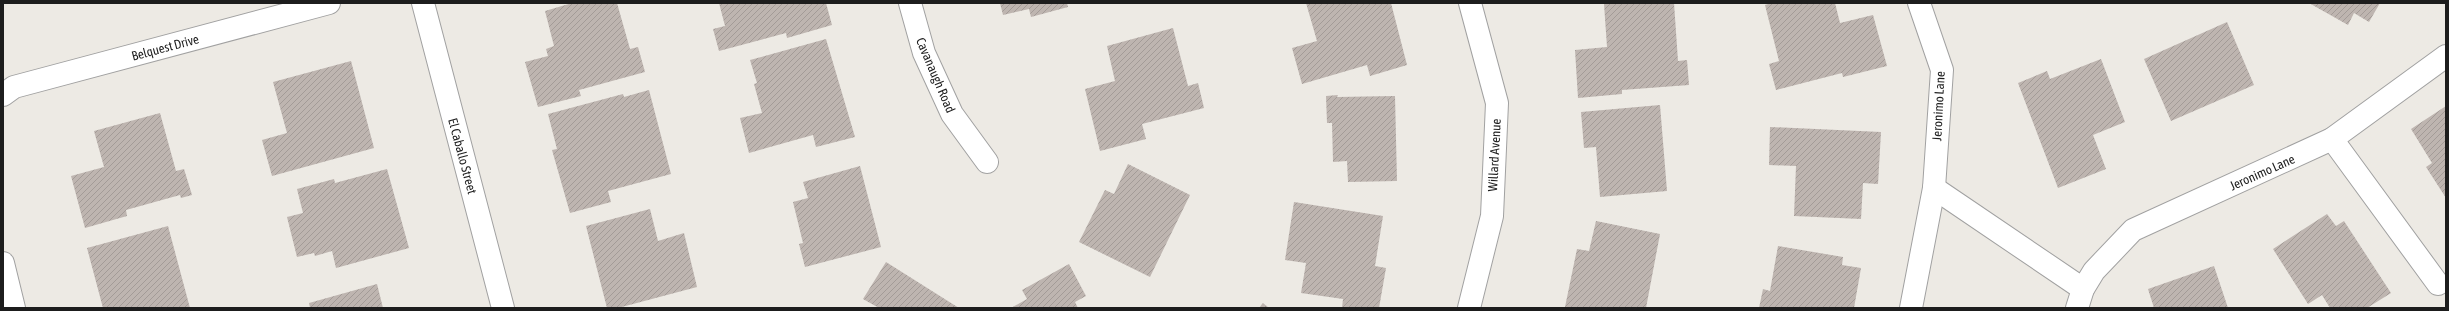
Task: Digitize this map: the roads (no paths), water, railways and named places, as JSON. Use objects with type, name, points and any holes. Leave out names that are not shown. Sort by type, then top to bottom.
[{"type":"street","name":"Belquest Drive","points":[[3,95],[14,86],[329,3]]},
{"type":"street","name":"El Caballo Street","points":[[423,3],[503,308]]},
{"type":"street","name":"Cavanaugh Road","points":[[910,3],[924,53],[952,114],[987,162]]},
{"type":"street","name":"Willard Avenue","points":[[1470,3],[1497,103],[1492,216],[1470,308]]},
{"type":"street","name":"Jeronimo Lane","points":[[1911,308],[1934,188],[1942,70],[1919,3]]},
{"type":"street","name":"Jeronimo Lane","points":[[1934,188],[2080,298],[2094,271],[2133,230],[2332,139],[2446,56]]},
{"type":"street","points":[[2332,139],[2438,284]]},
{"type":"street","points":[[3,263],[14,308]]}]
